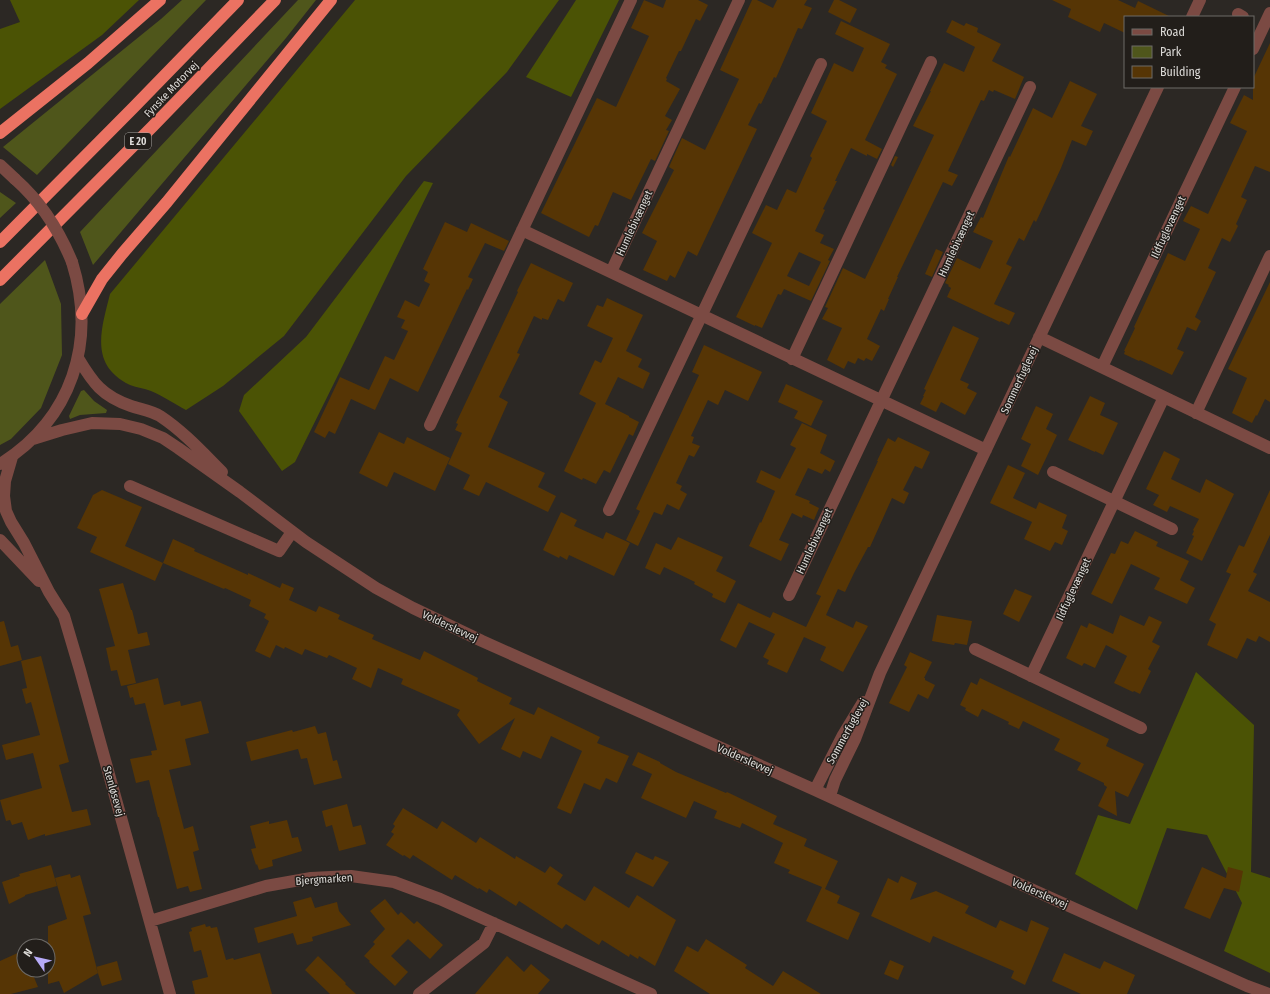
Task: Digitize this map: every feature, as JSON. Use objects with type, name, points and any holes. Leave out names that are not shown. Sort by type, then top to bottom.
[{"type":"highway","points":[[0,133],[88,63],[160,0]]},
{"type":"highway","name":"Fynske Motorvej","points":[[0,242],[238,0]]},
{"type":"highway","name":"Fynske Motorvej","points":[[0,280],[275,0]]},
{"type":"highway","points":[[82,314],[102,280],[122,254],[167,202],[331,0]]},
{"type":"street","points":[[430,425],[631,0]]},
{"type":"street","name":"Humlebivænget","points":[[611,272],[739,0]]},
{"type":"street","points":[[1192,16],[1200,0]]},
{"type":"street","points":[[1254,44],[1258,25],[1270,13]]},
{"type":"street","points":[[792,358],[931,62]]},
{"type":"street","points":[[609,510],[821,64]]},
{"type":"street","name":"Humlebivænget","points":[[789,595],[1030,87]]},
{"type":"street","name":"Sommerfuglevej","points":[[830,796],[835,780],[855,739],[880,673],[1158,88]]},
{"type":"street","name":"Ildfuglevænget","points":[[1102,367],[1235,88]]},
{"type":"street","points":[[0,165],[28,190],[58,231],[72,262],[77,279],[82,314],[78,358],[71,380],[61,402],[33,439],[0,464]]},
{"type":"street","points":[[522,230],[986,450]]},
{"type":"street","points":[[1196,413],[1270,256]]},
{"type":"street","points":[[1039,337],[1270,448]]},
{"type":"street","name":"Volderslevvej","points":[[78,358],[88,375],[109,396],[158,415],[175,426],[193,442],[240,492]]},
{"type":"street","name":"Ildfuglevænget","points":[[1032,676],[1164,397]]},
{"type":"street","name":"Volderslevvej","points":[[33,439],[92,423],[120,424],[141,429],[162,438],[240,492],[292,532],[376,588],[413,608],[482,641],[830,796],[991,871],[1240,983],[1269,994]]},
{"type":"street","name":"Stenløsevej","points":[[12,456],[5,481],[4,496],[6,511],[49,592],[64,616],[70,632],[170,994]]},
{"type":"street","points":[[1053,472],[1172,529]]},
{"type":"street","points":[[130,486],[278,551],[292,532]]},
{"type":"street","name":"Stenløsevej","points":[[0,540],[49,592]]},
{"type":"street","points":[[975,649],[1141,728]]},
{"type":"street","name":"Sommerfuglevej","points":[[815,790],[843,735],[880,673]]},
{"type":"street","name":"Bjergmarken","points":[[150,921],[266,886],[310,878],[351,876],[394,882],[440,899],[651,994]]},
{"type":"street","points":[[419,994],[484,943],[494,923]]},
{"type":"green space","points":[[10,0],[139,0],[102,35],[0,109],[0,29],[20,22]]},
{"type":"green space","points":[[182,0],[206,0],[37,175],[3,147],[161,19]]},
{"type":"green space","points":[[298,0],[316,0],[286,38],[93,265],[80,232]]},
{"type":"green space","points":[[355,0],[559,0],[507,72],[406,176],[284,336],[223,386],[186,410],[155,393],[130,385],[117,377],[108,367],[103,357],[101,346],[102,333],[110,294]]},
{"type":"green space","points":[[576,0],[619,0],[571,97],[526,77]]},
{"type":"green space","points":[[424,181],[433,183],[295,462],[282,471],[239,411],[244,395],[306,337]]},
{"type":"green space","points":[[0,192],[16,203],[0,218]]},
{"type":"green space","points":[[45,260],[61,304],[62,355],[41,408],[11,439],[0,445],[0,304]]},
{"type":"green space","points":[[84,390],[94,401],[107,410],[106,413],[80,415],[70,419],[69,416],[81,391]]},
{"type":"green space","points":[[1196,672],[1254,725],[1251,872],[1270,878],[1270,973],[1224,951],[1242,903],[1207,835],[1167,828],[1137,910],[1075,874],[1098,815],[1130,824]]},
{"type":"building","points":[[644,0],[663,8],[666,0],[698,0],[708,5],[700,21],[696,19],[666,78],[666,81],[680,89],[665,116],[672,120],[666,130],[669,131],[655,161],[651,159],[631,200],[613,192],[598,226],[595,225],[589,237],[541,213],[597,98],[616,107],[649,36],[631,28]]},
{"type":"building","points":[[752,0],[757,0],[773,8],[777,0],[807,0],[804,5],[812,8],[802,29],[798,28],[776,78],[774,77],[761,104],[759,103],[748,125],[757,129],[697,256],[688,251],[675,278],[670,275],[667,281],[643,270],[657,241],[642,233],[674,170],[669,167],[682,138],[705,150],[723,113],[739,79],[720,70]]},
{"type":"building","points":[[834,0],[839,0],[857,9],[850,23],[828,12]]},
{"type":"building","points":[[1052,0],[1118,0],[1135,8],[1138,1],[1169,16],[1124,16],[1124,33],[1104,23],[1100,32],[1068,17],[1071,9]]},
{"type":"building","points":[[952,20],[964,26],[966,23],[978,28],[977,32],[1001,44],[992,61],[1024,77],[1015,99],[994,90],[993,92],[989,90],[984,101],[981,100],[948,171],[958,175],[952,186],[943,182],[897,277],[884,311],[881,309],[867,339],[880,346],[872,361],[866,358],[864,361],[858,358],[855,364],[848,361],[844,369],[827,360],[842,328],[822,319],[828,308],[825,307],[843,268],[865,279],[934,135],[913,126],[944,63],[964,72],[975,47],[946,32]]},
{"type":"building","points":[[841,21],[890,44],[881,62],[887,65],[885,68],[897,74],[865,140],[882,149],[877,159],[851,148],[835,181],[837,181],[823,209],[825,210],[815,231],[824,235],[820,243],[834,249],[811,301],[784,289],[781,295],[778,294],[762,328],[736,317],[772,243],[752,233],[766,205],[777,210],[787,189],[796,193],[812,158],[810,156],[827,121],[811,113],[834,63],[853,72],[864,48],[835,34]],"holes":[[[799,252],[821,262],[809,286],[787,276]]]},
{"type":"building","points":[[1270,43],[1270,172],[1255,166],[1241,197],[1247,200],[1236,224],[1238,226],[1230,242],[1222,238],[1208,268],[1216,272],[1195,317],[1201,321],[1196,331],[1187,327],[1177,349],[1184,352],[1172,375],[1124,354],[1124,351],[1168,253],[1185,261],[1200,229],[1183,221],[1191,206],[1208,214],[1247,131],[1230,123],[1244,95],[1253,100],[1254,77]]},
{"type":"building","points":[[1070,81],[1097,94],[1081,126],[1093,131],[1086,146],[1072,140],[1036,222],[1034,220],[1024,241],[1019,238],[1006,264],[1012,267],[994,304],[1015,313],[1009,325],[947,297],[951,288],[945,283],[957,258],[980,269],[993,241],[973,232],[981,217],[983,218],[1009,156],[1010,157],[1033,108],[1052,118]]},
{"type":"building","points":[[895,156],[898,157],[893,167],[891,165]]},
{"type":"building","points":[[445,222],[467,232],[471,223],[509,241],[504,251],[485,243],[468,277],[473,279],[418,392],[390,378],[375,410],[351,399],[335,434],[329,431],[325,438],[314,432],[340,377],[369,390],[385,356],[394,360],[408,331],[401,328],[405,320],[397,317],[405,300],[419,307],[430,284],[424,281],[428,272],[423,269]]},
{"type":"building","points":[[936,249],[943,252],[932,277],[925,274]]},
{"type":"building","points":[[531,263],[573,283],[564,302],[558,299],[548,320],[542,318],[542,320],[534,316],[517,353],[520,354],[499,397],[508,402],[488,447],[545,473],[538,487],[556,496],[548,512],[486,482],[479,496],[463,489],[470,475],[448,464],[462,433],[455,430],[458,424],[456,423]]},
{"type":"building","points":[[1270,282],[1270,402],[1265,399],[1252,423],[1232,413],[1247,378],[1228,369]]},
{"type":"building","points":[[607,298],[643,315],[626,351],[642,359],[638,367],[650,373],[643,389],[618,377],[605,404],[639,422],[633,436],[629,434],[610,473],[604,470],[596,484],[583,478],[582,480],[564,471],[596,403],[579,394],[595,360],[601,363],[613,338],[587,326],[597,305],[603,307]]},
{"type":"building","points":[[953,326],[979,338],[960,380],[969,384],[967,388],[977,393],[965,415],[941,402],[936,412],[920,404],[926,390],[924,389]]},
{"type":"building","points":[[704,345],[762,372],[748,401],[725,390],[718,405],[708,400],[691,436],[694,437],[692,443],[700,446],[694,457],[689,455],[676,483],[682,486],[680,490],[687,494],[679,510],[667,504],[662,515],[654,512],[638,546],[626,540],[640,511],[636,509],[699,375],[692,372]]},
{"type":"building","points":[[786,384],[823,401],[811,426],[794,418],[798,411],[778,402]]},
{"type":"building","points":[[1090,396],[1105,403],[1100,415],[1118,423],[1103,455],[1068,440]]},
{"type":"building","points":[[1036,406],[1053,414],[1046,429],[1057,435],[1038,475],[1021,466],[1031,444],[1021,439]]},
{"type":"building","points":[[802,423],[827,435],[820,453],[835,461],[830,472],[825,469],[822,474],[808,468],[795,495],[810,501],[809,503],[819,508],[814,520],[803,515],[802,518],[792,513],[779,540],[789,544],[781,561],[749,546],[775,491],[756,482],[761,470],[780,479],[796,448],[790,445]]},
{"type":"building","points":[[379,432],[404,444],[407,437],[450,458],[435,491],[394,472],[387,487],[359,473]]},
{"type":"building","points":[[898,437],[930,452],[922,469],[915,466],[903,490],[909,493],[904,504],[892,498],[870,547],[868,547],[845,592],[838,589],[826,615],[853,628],[856,621],[868,626],[843,672],[820,660],[826,647],[804,637],[787,673],[767,664],[769,660],[763,657],[775,634],[749,622],[736,648],[720,640],[738,603],[770,618],[773,612],[806,627],[821,596],[816,594],[888,438],[895,442]]},
{"type":"building","points":[[1164,451],[1180,459],[1171,479],[1200,493],[1206,479],[1234,494],[1202,561],[1186,553],[1194,536],[1192,535],[1193,530],[1199,519],[1170,506],[1167,512],[1153,505],[1159,495],[1146,489]]},
{"type":"building","points":[[1008,465],[1025,473],[1013,498],[1036,509],[1039,502],[1067,515],[1062,528],[1068,531],[1062,545],[1055,542],[1050,551],[1024,539],[1032,522],[990,503]]},
{"type":"building","points":[[102,490],[142,507],[125,546],[163,563],[155,581],[90,552],[97,537],[77,528],[93,495]]},
{"type":"building","points":[[1270,490],[1270,535],[1253,572],[1257,574],[1248,591],[1270,602],[1270,642],[1259,636],[1256,642],[1247,638],[1237,659],[1207,645],[1216,624],[1209,620],[1231,574],[1226,572],[1239,545],[1244,547]]},
{"type":"building","points":[[561,512],[577,520],[574,526],[603,539],[606,532],[630,543],[614,576],[569,555],[567,560],[560,556],[559,558],[543,550]]},
{"type":"building","points":[[1135,531],[1158,542],[1156,546],[1189,561],[1180,580],[1195,588],[1187,604],[1154,589],[1160,578],[1131,564],[1112,604],[1091,594],[1111,553],[1115,554],[1121,541],[1128,544]]},
{"type":"building","points":[[678,537],[723,557],[716,571],[736,581],[725,603],[712,597],[713,594],[694,584],[695,582],[664,567],[660,575],[645,568],[656,543],[671,550]]},
{"type":"building","points":[[173,539],[195,549],[194,551],[280,588],[282,583],[294,588],[289,600],[316,612],[319,606],[340,615],[338,619],[374,635],[372,639],[420,660],[424,651],[478,678],[477,681],[512,698],[509,704],[534,715],[538,707],[600,737],[597,743],[629,756],[617,783],[606,778],[600,790],[584,783],[571,814],[557,808],[582,751],[551,736],[541,759],[523,751],[520,758],[501,749],[515,718],[479,744],[457,715],[460,710],[401,684],[403,679],[378,668],[371,688],[352,679],[357,668],[329,655],[327,658],[305,649],[302,655],[285,647],[284,649],[276,645],[270,658],[255,651],[269,621],[264,618],[266,614],[249,606],[251,600],[163,563]]},
{"type":"building","points":[[123,583],[138,634],[147,632],[150,645],[128,650],[136,683],[121,686],[117,670],[111,671],[106,648],[115,646],[99,589]]},
{"type":"building","points":[[1015,589],[1032,596],[1019,622],[1003,614]]},
{"type":"building","points":[[937,615],[972,621],[967,645],[955,643],[954,645],[932,641]]},
{"type":"building","points":[[1120,615],[1144,626],[1149,616],[1162,622],[1152,642],[1160,646],[1148,669],[1151,671],[1140,694],[1114,683],[1127,656],[1106,645],[1095,668],[1084,663],[1082,666],[1066,658],[1081,625],[1087,628],[1089,623],[1113,634]]},
{"type":"building","points":[[4,621],[11,647],[18,645],[22,660],[0,666],[0,622]]},
{"type":"building","points":[[910,652],[932,662],[924,678],[935,685],[928,699],[918,694],[909,712],[889,703],[907,667],[904,665]]},
{"type":"building","points":[[41,656],[69,762],[59,765],[72,812],[87,809],[91,825],[45,836],[45,834],[28,840],[22,822],[12,825],[10,820],[6,821],[0,800],[42,788],[33,753],[6,760],[2,745],[40,735],[31,702],[26,704],[22,689],[27,688],[21,661]]},
{"type":"building","points":[[158,678],[164,705],[180,701],[181,706],[201,701],[209,733],[185,739],[191,765],[169,770],[184,829],[193,826],[199,850],[193,852],[202,889],[190,892],[188,886],[177,889],[149,780],[136,783],[130,759],[152,755],[151,751],[157,750],[145,703],[135,705],[133,697],[130,698],[127,686]]},
{"type":"building","points":[[980,678],[1109,739],[1106,746],[1144,764],[1128,797],[1115,791],[1117,816],[1098,806],[1107,787],[1104,783],[1077,770],[1081,763],[1054,750],[1060,739],[1023,721],[1019,729],[1008,724],[1009,722],[982,709],[978,717],[965,710],[966,708],[960,705],[971,682],[977,685]]},
{"type":"building","points":[[315,726],[318,734],[326,732],[333,761],[337,760],[342,778],[314,785],[307,758],[301,759],[298,749],[251,761],[246,742],[292,730],[293,732]]},
{"type":"building","points":[[638,752],[660,762],[676,772],[726,793],[727,792],[777,816],[773,824],[807,839],[804,846],[838,861],[825,889],[840,896],[837,903],[860,913],[848,940],[806,921],[822,887],[788,873],[790,870],[774,863],[783,843],[742,823],[740,828],[714,818],[717,811],[694,801],[686,818],[641,798],[652,774],[632,765]]},
{"type":"building","points":[[347,804],[353,827],[361,825],[366,844],[339,851],[332,825],[326,827],[322,811]]},
{"type":"building","points":[[403,808],[437,829],[442,821],[476,843],[480,837],[515,859],[516,856],[545,873],[550,866],[563,875],[557,884],[585,901],[594,886],[629,908],[637,895],[676,920],[655,966],[639,956],[638,959],[630,954],[629,957],[602,940],[599,945],[566,924],[562,929],[519,901],[516,906],[489,889],[487,893],[455,875],[452,880],[413,855],[410,859],[404,855],[403,856],[386,845],[394,834],[391,832],[395,826],[393,824]]},
{"type":"building","points":[[287,820],[292,838],[298,837],[302,851],[272,860],[273,866],[259,870],[251,849],[256,848],[250,826],[269,821],[269,824]]},
{"type":"building","points":[[636,852],[653,860],[655,856],[669,862],[653,887],[625,873]]},
{"type":"building","points":[[51,865],[57,886],[25,895],[9,904],[2,882],[20,876],[19,874]]},
{"type":"building","points":[[1202,867],[1226,878],[1228,867],[1243,871],[1239,892],[1224,888],[1210,919],[1184,908]]},
{"type":"building","points":[[70,874],[71,878],[80,875],[91,914],[83,916],[98,973],[64,993],[59,981],[48,984],[48,978],[56,978],[56,938],[48,938],[48,926],[67,919],[55,878]]},
{"type":"building","points":[[901,876],[917,883],[910,900],[936,891],[969,906],[965,913],[996,928],[1000,920],[1027,932],[1031,920],[1049,928],[1025,985],[1011,978],[1014,971],[933,936],[930,943],[871,916],[888,878],[898,883]]},
{"type":"building","points":[[311,897],[315,908],[337,902],[339,911],[351,925],[312,937],[313,941],[297,945],[293,933],[258,943],[254,928],[297,916],[293,902]]},
{"type":"building","points":[[385,899],[398,915],[401,912],[414,924],[417,921],[443,945],[430,959],[408,939],[391,956],[408,972],[395,986],[364,956],[375,944],[373,942],[385,929],[370,911]]},
{"type":"building","points":[[205,924],[206,927],[217,927],[226,960],[233,958],[234,960],[260,953],[272,994],[195,994],[192,981],[208,977],[201,950],[194,952],[189,932],[192,931],[191,928]]},
{"type":"building","points":[[706,939],[747,965],[745,968],[773,986],[783,971],[821,994],[710,994],[674,971],[687,946],[698,952]]},
{"type":"building","points":[[1064,953],[1100,969],[1104,961],[1135,975],[1127,994],[1081,994],[1052,981]]},
{"type":"building","points":[[16,954],[16,978],[34,978],[38,987],[11,994],[0,994],[0,961]]},
{"type":"building","points":[[318,956],[356,994],[330,994],[305,970]]},
{"type":"building","points":[[507,956],[524,972],[531,964],[550,980],[538,994],[475,994]]},
{"type":"building","points":[[890,960],[904,966],[898,980],[884,974]]},
{"type":"building","points":[[117,961],[122,980],[102,986],[96,967]]}]
